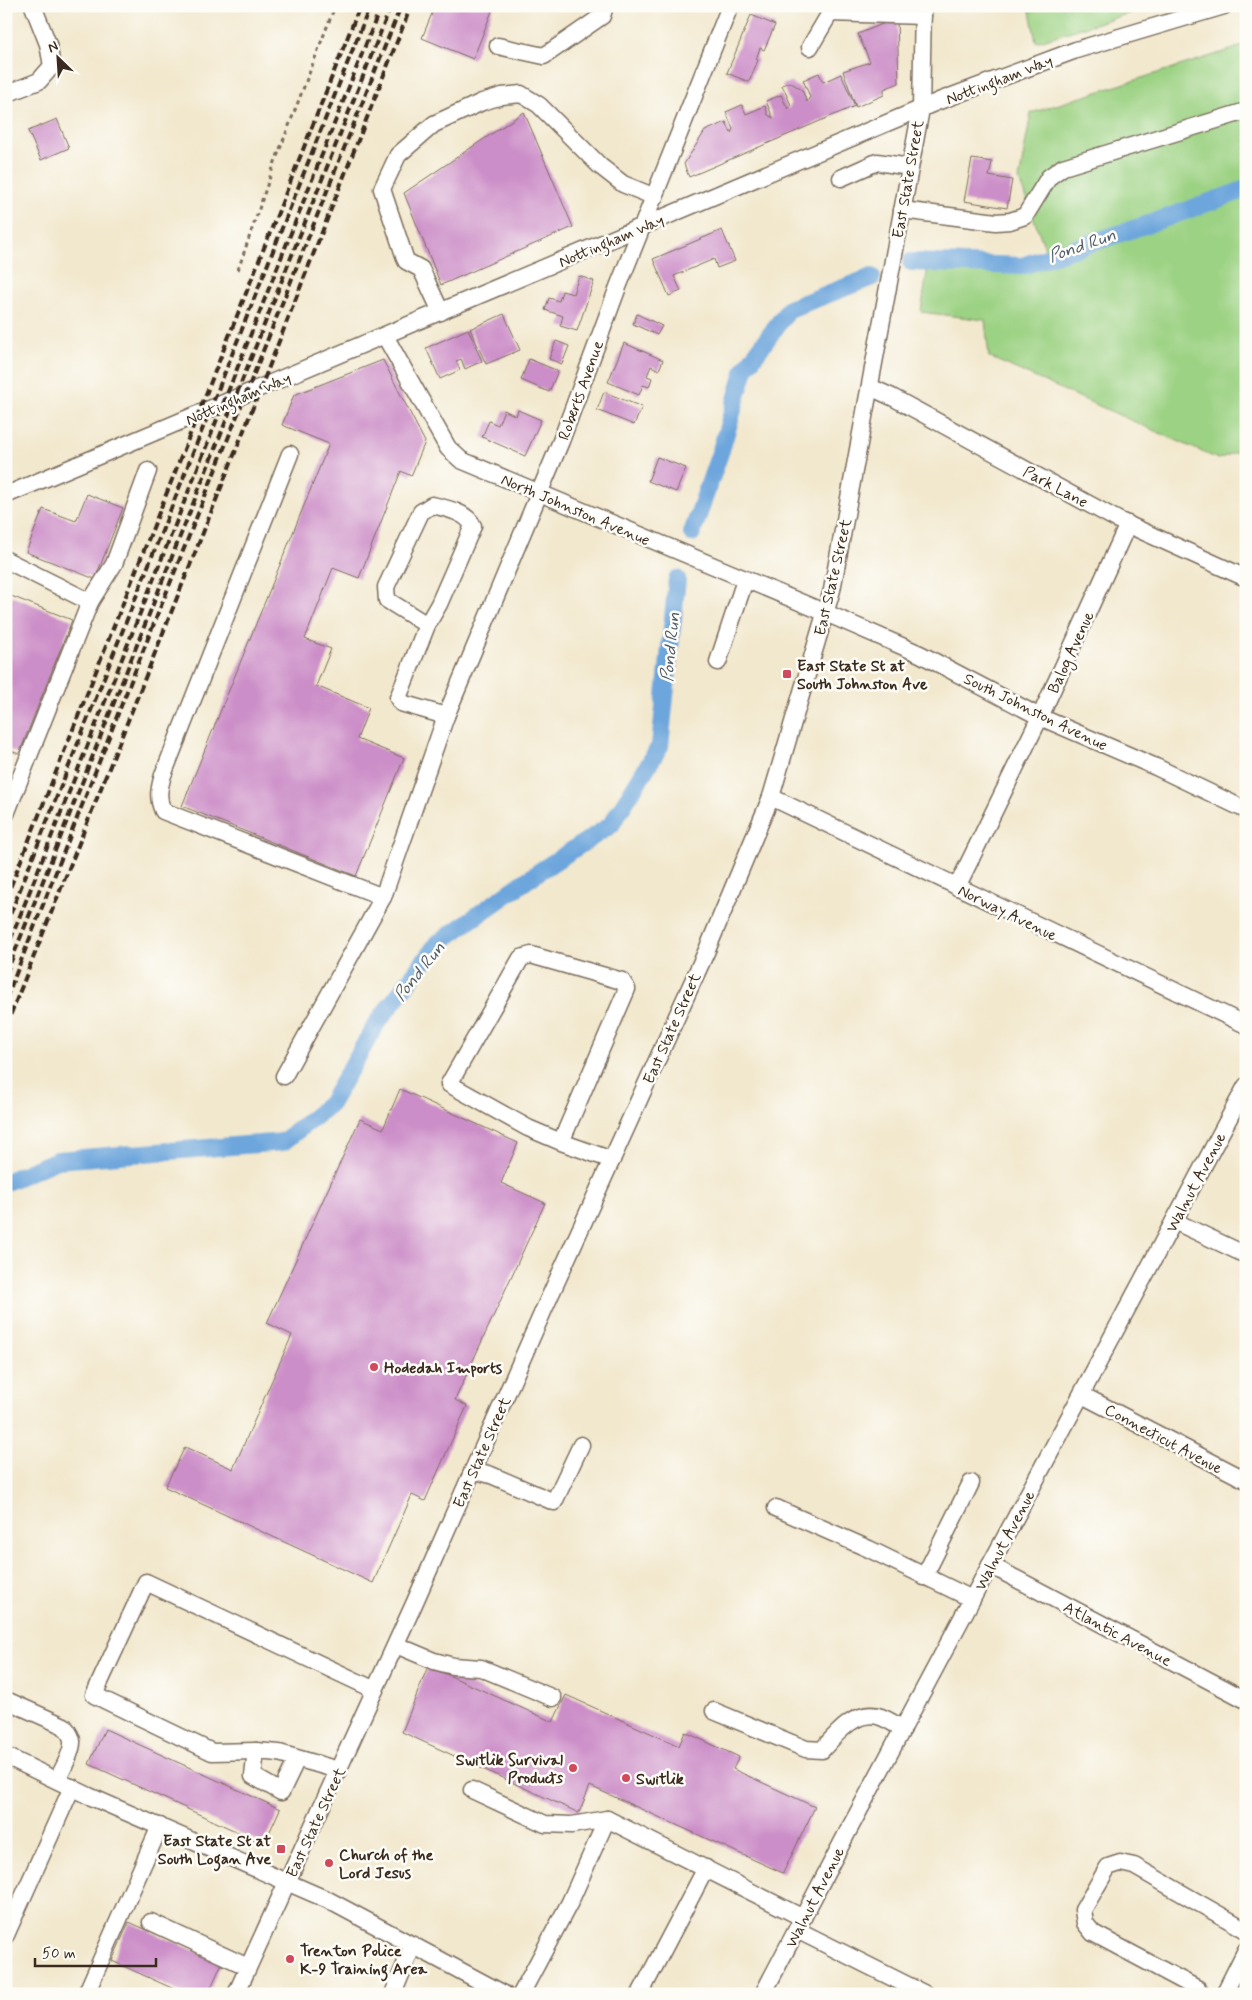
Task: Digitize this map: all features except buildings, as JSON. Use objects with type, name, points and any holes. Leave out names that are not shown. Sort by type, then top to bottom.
[{"type":"street","points":[[6,94],[39,81],[52,66],[48,44],[33,6]]},
{"type":"street","points":[[498,46],[544,56],[602,16],[605,6]]},
{"type":"street","name":"Roberts Avenue","points":[[284,1076],[383,897],[446,716],[539,493],[642,226],[730,6]]},
{"type":"street","name":"Nottingham Way","points":[[6,495],[921,109],[1067,53],[1224,6]]},
{"type":"street","points":[[810,47],[830,13],[923,11]]},
{"type":"street","name":"East State Street","points":[[236,1994],[396,1645],[706,950],[771,797],[826,613],[870,387],[921,109],[923,11]]},
{"type":"street","points":[[441,312],[421,269],[406,261],[382,189],[398,155],[434,124],[482,102],[502,96],[520,94],[539,105],[600,166],[623,184],[655,196]]},
{"type":"street","points":[[902,210],[996,222],[1010,221],[1025,216],[1049,177],[1063,167],[1246,111]]},
{"type":"street","points":[[841,178],[877,162],[910,167]]},
{"type":"street","name":"North Johnston Avenue","points":[[385,336],[448,448],[461,460],[826,613]]},
{"type":"street","name":"Park Lane","points":[[870,387],[1128,524],[1246,578]]},
{"type":"street","points":[[290,454],[163,775],[158,794],[160,804],[163,811],[383,897]]},
{"type":"street","points":[[6,814],[90,602],[114,564],[148,471]]},
{"type":"street","points":[[428,622],[388,600],[386,587],[421,512],[432,505],[452,510],[471,520],[473,526],[439,604],[428,622],[398,698],[401,703],[446,716]]},
{"type":"street","name":"Balog Avenue","points":[[957,888],[1040,717],[1128,524]]},
{"type":"street","points":[[6,560],[90,602]]},
{"type":"street","points":[[718,662],[745,580]]},
{"type":"street","name":"South Johnston Avenue","points":[[826,613],[920,654],[1040,717],[1156,767],[1246,810]]},
{"type":"street","name":"Norway Avenue","points":[[771,797],[957,888],[1246,1024]]},
{"type":"street","points":[[561,1142],[627,989],[622,981],[531,955],[521,958],[449,1084],[528,1128],[561,1142],[612,1160]]},
{"type":"street","name":"Walnut Avenue","points":[[763,1994],[1246,1086]]},
{"type":"street","points":[[1174,1221],[1246,1255]]},
{"type":"street","name":"Connecticut Avenue","points":[[1082,1395],[1246,1480]]},
{"type":"street","points":[[473,1470],[491,1475],[554,1502],[581,1445]]},
{"type":"street","points":[[924,1576],[971,1483]]},
{"type":"street","points":[[776,1508],[869,1549],[972,1599]]},
{"type":"street","name":"Atlantic Avenue","points":[[990,1565],[1246,1700]]},
{"type":"street","points":[[338,1770],[279,1753],[256,1751],[212,1752],[94,1695],[146,1582],[375,1690]]},
{"type":"street","points":[[396,1645],[434,1661],[452,1666],[482,1668],[553,1698]]},
{"type":"street","points":[[6,1700],[64,1726],[69,1733],[72,1741],[70,1749],[57,1780]]},
{"type":"street","points":[[714,1711],[806,1749],[822,1750],[833,1737],[857,1718],[879,1716],[903,1729]]},
{"type":"street","points":[[256,1751],[253,1776],[281,1792],[297,1758]]},
{"type":"street","points":[[6,1756],[328,1900],[504,1994]]},
{"type":"street","points":[[6,1935],[72,1787]]},
{"type":"street","points":[[472,1790],[545,1824],[572,1825],[607,1819],[706,1868],[800,1924],[925,1994]]},
{"type":"street","points":[[521,1994],[570,1902],[607,1819]]},
{"type":"street","points":[[86,1994],[160,1826]]},
{"type":"street","points":[[1198,1989],[1093,1933],[1084,1923],[1083,1910],[1108,1868],[1120,1863],[1134,1866],[1246,1930]]},
{"type":"street","points":[[640,1994],[706,1868]]},
{"type":"street","points":[[151,1922],[248,1967]]},
{"type":"street","points":[[393,1994],[413,1945]]},
{"type":"street","points":[[1224,1994],[1246,1950]]},
{"type":"path","points":[[238,270],[275,162],[335,6]]},
{"type":"green space","points":[[1029,6],[1153,6],[1036,42]]},
{"type":"green space","points":[[1246,45],[1246,448],[1218,459],[989,357],[985,320],[921,312],[929,260],[1051,264],[1019,180],[1031,113]]},
{"type":"waterway","name":"Pond Run","points":[[911,262],[1022,266],[1246,189]]},
{"type":"waterway","name":"Pond Run","points":[[692,533],[721,450],[745,369],[789,309],[872,277]]},
{"type":"waterway","name":"Pond Run","points":[[6,1182],[57,1160],[283,1142],[330,1104],[377,1023],[438,943],[540,871],[611,825],[660,746],[677,579]]},
{"type":"railway","points":[[6,898],[360,6]]},
{"type":"railway","points":[[6,925],[370,6]]},
{"type":"railway","points":[[6,951],[381,6]]},
{"type":"railway","points":[[6,974],[391,6]]},
{"type":"railway","points":[[6,999],[401,6]]},
{"type":"railway","points":[[6,1026],[411,6]]},
{"type":"place","name":"East State St at South Johnston Ave","points":[[787,674]]},
{"type":"place","name":"Hodedah Imports","points":[[374,1367]]},
{"type":"place","name":"Switlik Survival Products","points":[[573,1768]]},
{"type":"place","name":"Switlik","points":[[626,1778]]},
{"type":"place","name":"East State St at South Logan Ave","points":[[281,1849]]},
{"type":"place","name":"Church of the Lord Jesus","points":[[329,1863]]},
{"type":"place","name":"Trenton Police K-9 Training Area","points":[[290,1959]]}]
